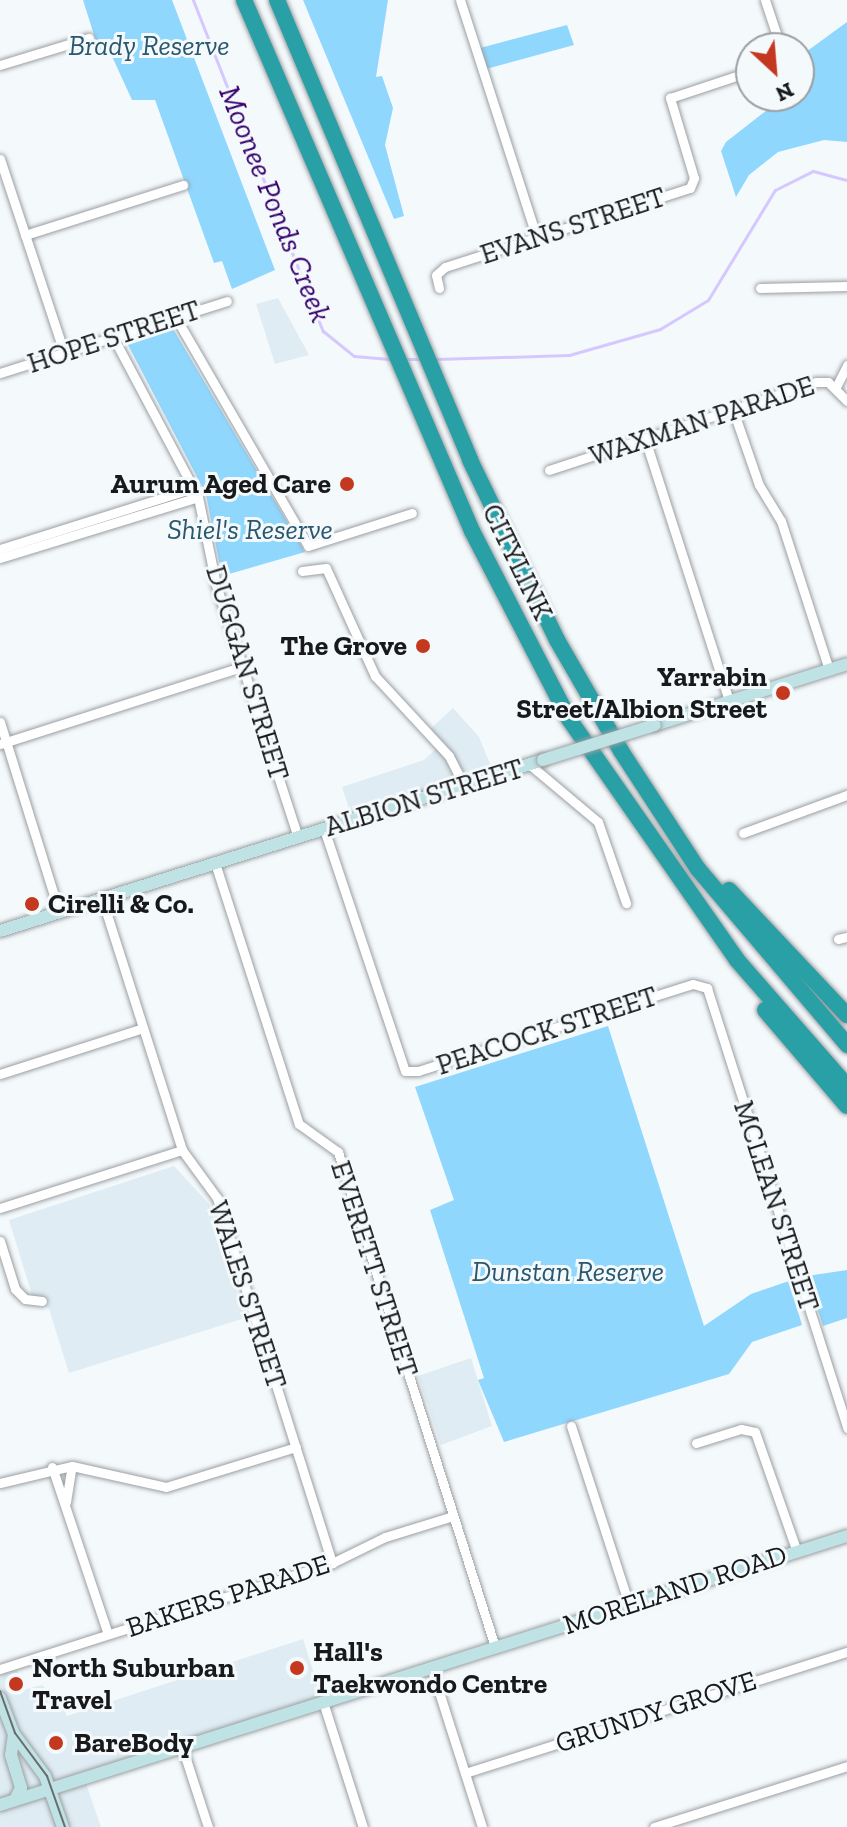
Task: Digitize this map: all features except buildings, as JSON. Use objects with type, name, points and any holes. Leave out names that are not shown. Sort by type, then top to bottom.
[{"type":"highway","name":"CITYLINK","points":[[244,0],[472,531],[540,667],[577,730],[690,898],[771,1003],[847,1086]]},
{"type":"highway","name":"CITYLINK","points":[[277,0],[414,329],[525,580],[588,698],[698,869],[847,1045]]},
{"type":"highway","points":[[660,810],[847,1015]]},
{"type":"highway","points":[[690,898],[780,1031],[847,1106]]},
{"type":"main road","name":"ALBION STREET","points":[[0,931],[847,664]]},
{"type":"main road","name":"MORELAND ROAD","points":[[0,1805],[847,1536]]},
{"type":"main road","points":[[0,1698],[14,1734],[50,1789],[63,1827]]},
{"type":"main road","points":[[14,1734],[11,1755],[21,1788],[15,1800]]},
{"type":"street","points":[[460,0],[537,238]]},
{"type":"street","points":[[765,0],[776,32]]},
{"type":"street","points":[[0,65],[89,38]]},
{"type":"street","name":"EVANS STREET","points":[[439,288],[439,269],[690,188],[694,178],[670,98],[735,76]]},
{"type":"street","points":[[0,159],[64,353]]},
{"type":"street","points":[[25,235],[183,185]]},
{"type":"street","points":[[760,288],[847,286]]},
{"type":"street","name":"HOPE STREET","points":[[0,373],[227,301]]},
{"type":"street","points":[[176,318],[308,546],[412,513]]},
{"type":"street","name":"DUGGAN STREET","points":[[113,337],[195,492],[216,585],[298,837]]},
{"type":"street","points":[[836,387],[847,365]]},
{"type":"street","name":"WAXMAN PARADE","points":[[549,470],[816,382],[836,387],[847,401]]},
{"type":"street","points":[[733,410],[759,485],[781,521],[829,670]]},
{"type":"street","points":[[645,439],[729,701]]},
{"type":"street","points":[[0,558],[24,546],[195,492]]},
{"type":"street","points":[[0,549],[24,546]]},
{"type":"street","points":[[302,571],[326,568],[375,676],[449,756],[464,786]]},
{"type":"street","points":[[3,743],[242,667]]},
{"type":"street","points":[[0,722],[3,743],[59,912]]},
{"type":"street","points":[[529,764],[598,822],[626,903]]},
{"type":"street","points":[[743,833],[847,795]]},
{"type":"street","name":"PEACOCK STREET","points":[[324,829],[405,1071],[418,1071],[703,985]]},
{"type":"street","name":"EVERETT STREET","points":[[215,863],[299,1124],[338,1152],[495,1647]]},
{"type":"street","name":"WALES STREET","points":[[102,899],[182,1150],[217,1198],[332,1563]]},
{"type":"street","name":"MCLEAN STREET","points":[[703,985],[847,1428]]},
{"type":"street","points":[[0,1074],[143,1028]]},
{"type":"street","points":[[0,1208],[182,1150]]},
{"type":"street","points":[[0,1241],[15,1289],[25,1299],[42,1301]]},
{"type":"street","points":[[571,1426],[629,1605]]},
{"type":"street","points":[[696,1443],[741,1429],[755,1432],[797,1552]]},
{"type":"street","points":[[0,1483],[52,1467],[72,1466],[166,1487],[296,1447]]},
{"type":"street","points":[[66,1504],[72,1466]]},
{"type":"street","points":[[52,1467],[108,1634]]},
{"type":"street","name":"BAKERS PARADE","points":[[0,1669],[332,1563],[385,1537],[453,1516]]},
{"type":"street","name":"GRUNDY GROVE","points":[[465,1773],[847,1652]]},
{"type":"street","points":[[431,1667],[482,1827]]},
{"type":"street","points":[[323,1702],[363,1827]]},
{"type":"street","points":[[182,1747],[208,1827]]},
{"type":"street","points":[[654,1827],[847,1766]]},
{"type":"shaded area","points":[[278,298],[309,355],[275,364],[256,304]]},
{"type":"shaded area","points":[[453,708],[479,737],[493,771],[351,815],[342,787],[424,760],[438,747],[426,733]]},
{"type":"shaded area","points":[[174,1166],[209,1204],[245,1318],[69,1373],[49,1309],[32,1295],[9,1220]]},
{"type":"shaded area","points":[[471,1358],[492,1426],[441,1445],[418,1376]]},
{"type":"shaded area","points":[[303,1639],[322,1699],[83,1775],[101,1827],[0,1827],[0,1672],[16,1666],[23,1690],[42,1685],[62,1704],[67,1716]]},
{"type":"green space","name":"Brady Reserve","points":[[83,0],[172,0],[275,270],[232,289],[222,261],[214,263],[155,100],[132,100],[110,52],[100,54]]},
{"type":"green space","points":[[303,0],[388,0],[376,77],[382,76],[393,108],[385,145],[404,216],[394,219]]},
{"type":"green space","points":[[847,22],[847,142],[824,140],[778,152],[749,175],[736,197],[721,151],[726,142],[764,112],[815,112],[815,45]]},
{"type":"green space","points":[[567,25],[574,45],[486,69],[480,48]]},
{"type":"green space","name":"Shiel's Reserve","points":[[172,327],[305,552],[222,576],[206,494],[127,343]]},
{"type":"green space","name":"Dunstan Reserve","points":[[608,1026],[704,1326],[751,1294],[789,1281],[802,1325],[752,1342],[729,1374],[504,1442],[478,1380],[484,1378],[430,1210],[454,1200],[415,1087]]},
{"type":"green space","points":[[847,1270],[847,1318],[823,1326],[807,1276]]},
{"type":"waterway","name":"Moonee Ponds Creek","points":[[193,0],[323,331],[354,356],[392,359]]},
{"type":"waterway","name":"Moonee Ponds Creek","points":[[436,359],[569,355],[660,329],[708,300],[775,190],[813,171],[847,180]]},
{"type":"waterway","name":"Moonee Ponds Creek","points":[[404,359],[420,359]]},
{"type":"tram line","points":[[0,1691],[15,1733],[47,1776],[65,1827]]},
{"type":"place","name":"Aurum Aged Care","points":[[347,484]]},
{"type":"place","name":"The Grove","points":[[423,646]]},
{"type":"place","name":"Yarrabin Street/Albion Street","points":[[783,693]]},
{"type":"place","name":"Cirelli & Co.","points":[[32,904]]},
{"type":"place","name":"Hall's Taekwondo Centre","points":[[297,1668]]},
{"type":"place","name":"North Suburban Travel","points":[[16,1684]]},
{"type":"place","name":"BareBody","points":[[56,1743]]}]
